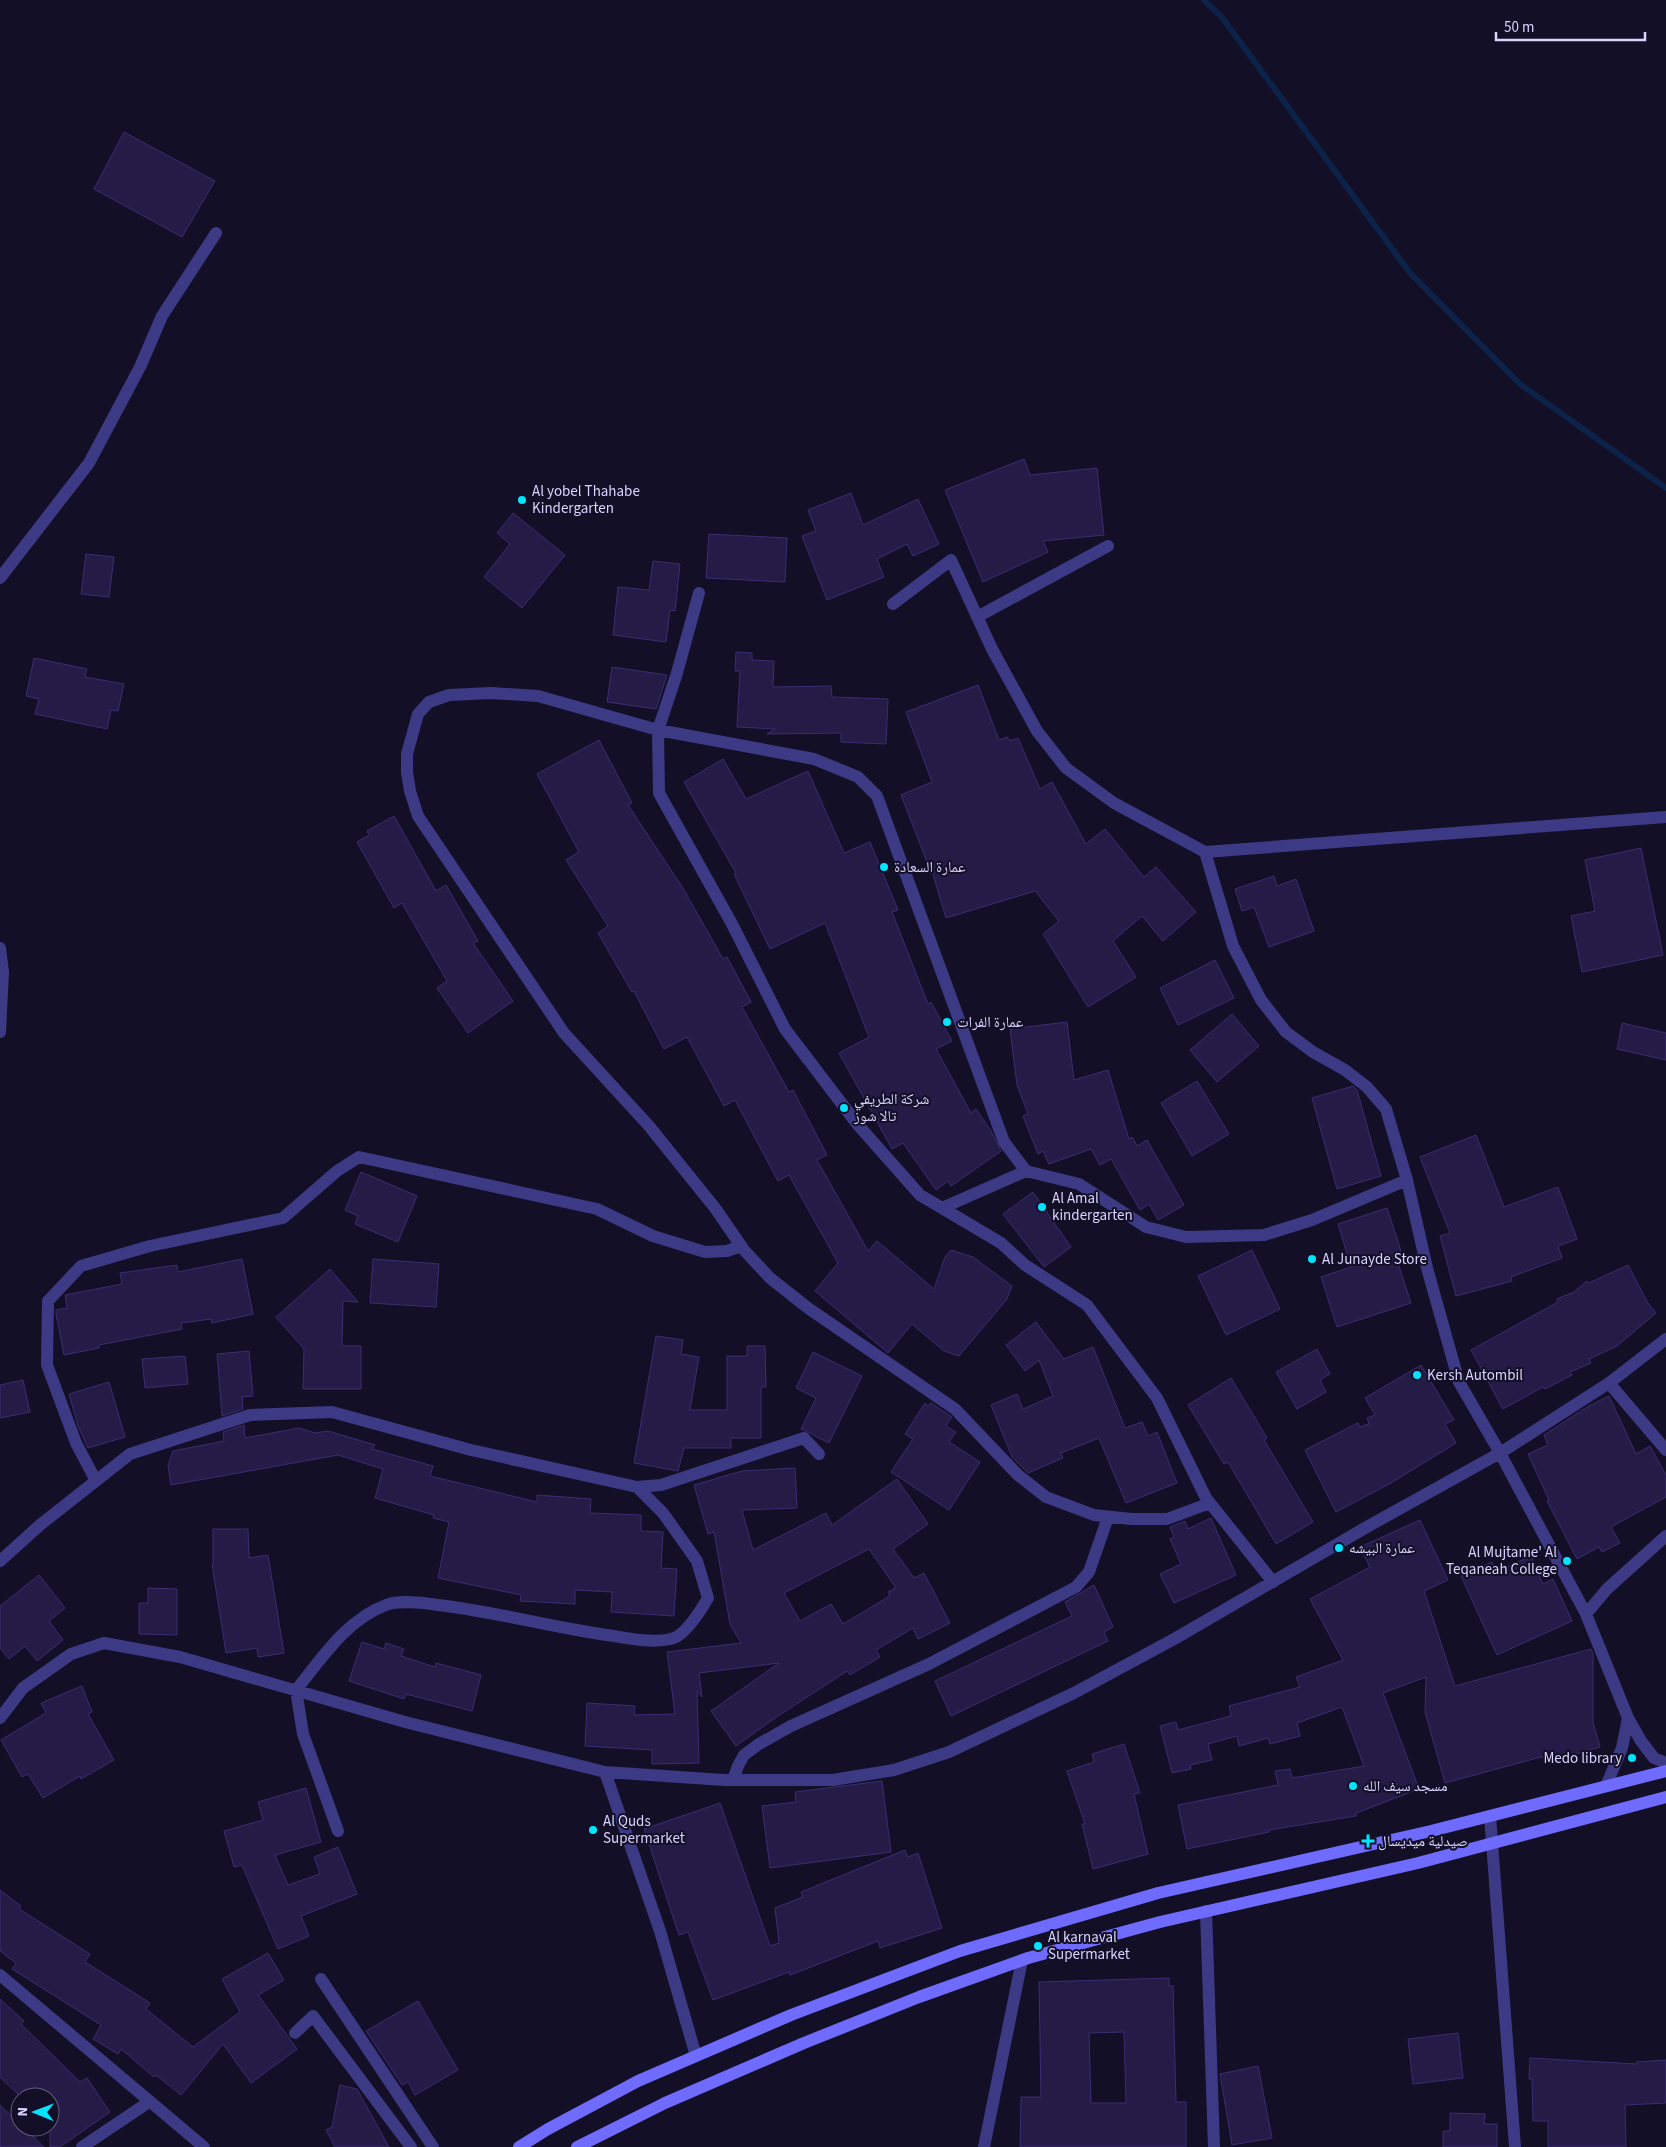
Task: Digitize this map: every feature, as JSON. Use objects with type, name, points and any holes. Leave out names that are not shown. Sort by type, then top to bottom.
[{"type":"main road","points":[[519,2147],[638,2080],[791,2015],[960,1951],[1040,1926],[1168,1891],[1490,1816],[1666,1771]]},
{"type":"main road","points":[[577,2147],[665,2103],[804,2043],[919,1997],[1022,1960],[1160,1922],[1418,1863],[1666,1797]]},
{"type":"street","points":[[0,578],[89,463],[140,367],[162,316],[216,233]]},
{"type":"street","points":[[977,617],[1108,546]]},
{"type":"street","points":[[893,604],[951,560],[992,649],[1037,731],[1066,768],[1114,803],[1205,852],[1666,817]]},
{"type":"street","points":[[699,593],[677,673],[658,730],[659,793],[732,924],[785,1029],[858,1126],[920,1195],[1001,1243],[1025,1265],[1087,1305],[1157,1398],[1210,1503],[1273,1582]]},
{"type":"street","points":[[1026,1171],[1004,1142],[878,796],[858,778],[814,759],[658,730],[538,696],[491,692],[449,695],[429,702],[418,714],[407,754],[410,791],[418,816],[564,1033],[649,1126],[715,1208],[741,1246],[770,1278],[808,1308],[955,1409],[1018,1475],[1046,1497],[1094,1515],[1108,1517],[1167,1519],[1210,1503]]},
{"type":"street","points":[[1205,852],[1233,946],[1261,1000],[1286,1032],[1313,1052],[1345,1070],[1368,1087],[1386,1109],[1407,1180],[1427,1268],[1459,1382],[1500,1453],[1586,1614],[1628,1718],[1641,1741],[1654,1758],[1666,1763]]},
{"type":"street","points":[[0,948],[3,972],[0,1032]]},
{"type":"street","points":[[96,1481],[76,1443],[47,1365],[48,1301],[81,1266],[150,1246],[283,1218],[337,1171],[360,1157],[597,1208],[653,1236],[705,1252],[727,1252],[741,1246]]},
{"type":"street","points":[[942,1208],[1026,1171],[1079,1184],[1146,1227],[1186,1237],[1264,1235],[1312,1220],[1407,1180]]},
{"type":"street","points":[[0,1718],[23,1688],[71,1654],[104,1643],[180,1657],[405,1722],[605,1772],[733,1780],[833,1780],[894,1770],[949,1752],[1074,1693],[1273,1582],[1500,1453],[1609,1383],[1666,1339]]},
{"type":"street","points":[[1609,1383],[1666,1450]]},
{"type":"street","points":[[0,1561],[40,1525],[130,1454],[250,1415],[332,1412],[471,1450],[636,1488],[661,1485],[804,1438],[819,1454]]},
{"type":"street","points":[[338,1831],[303,1734],[296,1690],[336,1640],[362,1616],[388,1604],[423,1603],[480,1610],[587,1633],[638,1640],[672,1639],[696,1619],[708,1598],[696,1561],[663,1513],[636,1488]]},
{"type":"street","points":[[733,1780],[744,1755],[759,1744],[791,1726],[928,1664],[1076,1587],[1089,1572],[1108,1517]]},
{"type":"street","points":[[1586,1614],[1607,1589],[1666,1536]]},
{"type":"street","points":[[1606,1786],[1622,1748],[1628,1718]]},
{"type":"street","points":[[605,1772],[660,1931],[696,2056]]},
{"type":"street","points":[[1490,1816],[1515,2147]]},
{"type":"street","points":[[1206,1911],[1214,2147]]},
{"type":"street","points":[[984,2147],[1022,1960]]},
{"type":"street","points":[[0,1975],[204,2147]]},
{"type":"street","points":[[321,1980],[434,2147]]},
{"type":"street","points":[[295,2033],[313,2016],[411,2147]]},
{"type":"street","points":[[82,2147],[149,2102]]},
{"type":"building","points":[[124,132],[215,181],[182,237],[94,189]]},
{"type":"building","points":[[1024,459],[1030,475],[1097,468],[1104,535],[1043,541],[1048,552],[983,582],[945,490]]},
{"type":"building","points":[[851,493],[863,525],[918,499],[939,544],[913,556],[907,544],[877,559],[884,577],[827,600],[802,536],[816,531],[808,510]]},
{"type":"building","points":[[513,513],[565,555],[522,608],[484,577],[510,544],[497,533]]},
{"type":"building","points":[[709,534],[787,538],[785,582],[706,578]]},
{"type":"building","points":[[86,554],[114,557],[109,597],[81,594]]},
{"type":"building","points":[[653,561],[680,564],[675,611],[670,610],[666,642],[613,635],[618,587],[649,590]]},
{"type":"building","points":[[736,652],[752,653],[752,660],[774,661],[773,687],[831,686],[832,697],[888,699],[886,744],[841,742],[841,733],[767,734],[775,729],[737,727],[740,671],[735,671]]},
{"type":"building","points":[[34,658],[87,669],[85,677],[124,684],[118,711],[111,710],[107,729],[35,714],[39,699],[26,696]]},
{"type":"building","points":[[612,667],[667,675],[656,709],[607,702]]},
{"type":"building","points":[[978,685],[999,740],[1007,737],[1010,741],[1018,738],[1040,789],[1052,782],[1086,844],[1105,829],[1144,877],[1156,867],[1196,912],[1163,941],[1142,916],[1113,941],[1136,977],[1088,1007],[1043,934],[1059,921],[1035,891],[946,918],[929,861],[927,862],[901,795],[932,782],[906,712]]},
{"type":"building","points":[[599,740],[632,803],[628,805],[684,890],[723,959],[727,957],[751,1002],[742,1007],[789,1092],[793,1090],[827,1155],[817,1160],[868,1251],[877,1241],[934,1289],[945,1257],[951,1250],[973,1257],[1012,1286],[1007,1299],[959,1356],[944,1351],[912,1324],[888,1353],[815,1291],[838,1263],[789,1175],[778,1181],[735,1100],[724,1106],[687,1037],[664,1049],[634,991],[632,992],[598,933],[608,926],[566,860],[579,852],[537,774]]},
{"type":"building","points":[[723,759],[746,799],[808,771],[844,853],[870,842],[898,910],[892,912],[928,1004],[931,1002],[952,1041],[936,1049],[971,1113],[976,1109],[991,1131],[1001,1151],[951,1186],[948,1181],[936,1190],[903,1143],[892,1149],[839,1053],[869,1037],[825,923],[770,949],[734,874],[736,873],[684,782]]},
{"type":"building","points":[[394,816],[436,891],[446,885],[478,941],[473,943],[513,1001],[468,1033],[437,988],[447,981],[402,903],[394,908],[357,842],[369,835],[367,831]]},
{"type":"building","points":[[1641,848],[1663,955],[1582,972],[1571,916],[1595,911],[1585,860]]},
{"type":"building","points":[[1274,876],[1277,886],[1296,879],[1314,931],[1269,947],[1254,907],[1242,911],[1235,889]]},
{"type":"building","points":[[1215,960],[1234,998],[1178,1025],[1160,988]]},
{"type":"building","points":[[1232,1014],[1259,1046],[1217,1082],[1190,1050]]},
{"type":"building","points":[[1067,1022],[1074,1080],[1108,1070],[1129,1139],[1132,1137],[1137,1146],[1147,1140],[1184,1205],[1158,1220],[1149,1204],[1140,1210],[1111,1159],[1100,1165],[1091,1149],[1049,1164],[1043,1151],[1038,1154],[1023,1116],[1028,1114],[1017,1085],[1010,1029]]},
{"type":"building","points":[[1622,1023],[1666,1033],[1666,1060],[1617,1049]]},
{"type":"building","points":[[1197,1081],[1229,1134],[1192,1156],[1161,1103]]},
{"type":"building","points":[[1353,1086],[1357,1090],[1381,1176],[1337,1189],[1312,1098]]},
{"type":"building","points":[[1476,1135],[1504,1207],[1558,1187],[1577,1239],[1558,1246],[1562,1258],[1511,1277],[1512,1281],[1456,1296],[1440,1236],[1450,1233],[1420,1157]]},
{"type":"building","points":[[361,1172],[417,1196],[398,1242],[355,1224],[358,1216],[345,1210]]},
{"type":"building","points":[[1033,1192],[1071,1247],[1044,1267],[1003,1214]]},
{"type":"building","points":[[1387,1208],[1402,1254],[1396,1257],[1411,1303],[1337,1327],[1321,1277],[1351,1267],[1338,1224]]},
{"type":"building","points":[[1252,1250],[1280,1309],[1226,1335],[1198,1276]]},
{"type":"building","points":[[242,1259],[253,1314],[212,1323],[211,1319],[181,1323],[182,1329],[99,1345],[99,1348],[64,1355],[56,1310],[67,1308],[65,1295],[122,1284],[120,1273],[177,1265],[178,1272]]},
{"type":"building","points":[[373,1259],[439,1264],[436,1307],[370,1303]]},
{"type":"building","points":[[1628,1265],[1648,1303],[1656,1313],[1617,1346],[1589,1359],[1591,1363],[1570,1372],[1572,1375],[1545,1389],[1543,1387],[1503,1409],[1471,1350],[1558,1302],[1557,1299],[1574,1292],[1587,1281],[1589,1283]]},
{"type":"building","points":[[330,1269],[358,1302],[343,1301],[342,1346],[361,1346],[361,1389],[303,1389],[304,1349],[276,1317]]},
{"type":"building","points":[[1036,1322],[1064,1359],[1093,1347],[1125,1428],[1142,1422],[1148,1436],[1157,1432],[1177,1483],[1126,1503],[1099,1438],[1061,1453],[1063,1458],[1028,1473],[1012,1457],[991,1405],[1017,1394],[1023,1409],[1053,1396],[1039,1360],[1025,1371],[1006,1345]]},
{"type":"building","points":[[656,1336],[683,1340],[681,1354],[699,1357],[690,1410],[727,1410],[727,1356],[747,1356],[747,1346],[765,1346],[766,1387],[761,1387],[761,1438],[731,1438],[731,1448],[684,1448],[678,1471],[634,1463]]},
{"type":"building","points":[[1317,1349],[1330,1374],[1320,1380],[1326,1392],[1297,1409],[1276,1372]]},
{"type":"building","points":[[249,1351],[253,1396],[242,1397],[243,1409],[222,1416],[217,1354]]},
{"type":"building","points":[[813,1352],[862,1376],[829,1443],[801,1429],[816,1398],[796,1388]]},
{"type":"building","points":[[185,1356],[188,1384],[145,1388],[142,1359]]},
{"type":"building","points":[[1421,1365],[1454,1420],[1445,1424],[1456,1443],[1391,1483],[1336,1512],[1305,1450],[1358,1423],[1360,1427],[1369,1424],[1367,1418],[1375,1415],[1365,1398]]},
{"type":"building","points":[[1231,1378],[1267,1438],[1264,1440],[1313,1522],[1276,1544],[1228,1462],[1224,1464],[1188,1405]]},
{"type":"building","points":[[23,1380],[30,1412],[0,1418],[0,1385]]},
{"type":"building","points":[[109,1382],[125,1437],[88,1448],[78,1426],[69,1394]]},
{"type":"building","points":[[1609,1396],[1636,1454],[1650,1446],[1666,1475],[1666,1497],[1611,1527],[1620,1543],[1602,1552],[1599,1547],[1577,1559],[1547,1501],[1549,1500],[1528,1454],[1548,1445],[1544,1435],[1587,1407]]},
{"type":"building","points":[[925,1403],[927,1406],[931,1403],[952,1417],[946,1426],[956,1432],[949,1442],[980,1462],[949,1510],[891,1472],[913,1439],[905,1434]]},
{"type":"building","points":[[244,1425],[245,1438],[299,1428],[315,1433],[328,1431],[375,1445],[372,1449],[433,1466],[430,1476],[537,1502],[537,1495],[591,1499],[590,1513],[641,1515],[641,1531],[663,1532],[661,1568],[677,1569],[674,1616],[611,1612],[612,1592],[575,1590],[575,1604],[520,1601],[521,1595],[438,1578],[449,1522],[433,1518],[434,1515],[375,1498],[383,1469],[338,1455],[171,1485],[168,1465],[173,1451],[224,1441],[223,1432]]},
{"type":"building","points":[[795,1468],[797,1508],[742,1510],[753,1550],[826,1513],[832,1525],[897,1479],[928,1524],[893,1549],[914,1578],[924,1573],[950,1623],[918,1639],[913,1628],[876,1650],[880,1657],[850,1675],[847,1671],[736,1746],[711,1711],[779,1663],[699,1673],[702,1697],[697,1691],[699,1763],[652,1764],[652,1750],[585,1746],[587,1703],[635,1706],[634,1715],[675,1714],[667,1652],[741,1643],[730,1624],[714,1532],[708,1534],[694,1485],[742,1471]],"holes":[[[869,1549],[896,1588],[888,1592],[890,1596],[843,1624],[831,1604],[800,1621],[784,1593]]]},
{"type":"building","points":[[1211,1518],[1236,1575],[1174,1603],[1160,1574],[1181,1564],[1170,1539],[1174,1537],[1170,1527],[1185,1521],[1188,1529]]},
{"type":"building","points":[[1420,1520],[1448,1580],[1424,1591],[1455,1686],[1591,1649],[1593,1654],[1593,1722],[1600,1747],[1562,1758],[1541,1757],[1445,1783],[1425,1712],[1426,1677],[1383,1693],[1419,1789],[1356,1813],[1356,1816],[1269,1830],[1269,1832],[1187,1849],[1178,1805],[1278,1785],[1275,1771],[1290,1769],[1292,1778],[1364,1766],[1342,1707],[1297,1723],[1300,1736],[1270,1744],[1268,1738],[1239,1746],[1237,1736],[1208,1744],[1212,1760],[1190,1765],[1191,1769],[1172,1773],[1160,1726],[1176,1722],[1178,1730],[1231,1716],[1229,1706],[1300,1687],[1296,1677],[1343,1660],[1310,1599],[1370,1567],[1360,1547]]},
{"type":"building","points":[[213,1529],[248,1529],[249,1558],[268,1555],[284,1653],[258,1657],[257,1648],[226,1653],[212,1564]]},
{"type":"building","points":[[1531,1556],[1543,1584],[1553,1579],[1572,1621],[1497,1655],[1461,1576],[1492,1562],[1496,1572]]},
{"type":"building","points":[[39,1575],[65,1608],[49,1621],[63,1640],[37,1661],[25,1646],[9,1659],[0,1648],[0,1606]]},
{"type":"building","points":[[1094,1585],[1113,1627],[1104,1632],[1108,1641],[951,1716],[935,1681],[1072,1616],[1065,1602]]},
{"type":"building","points":[[148,1588],[177,1589],[177,1635],[139,1634],[139,1603],[148,1603]]},
{"type":"building","points":[[362,1642],[384,1649],[386,1643],[404,1649],[401,1656],[435,1667],[436,1663],[481,1675],[472,1711],[406,1694],[404,1699],[349,1681]]},
{"type":"building","points":[[82,1686],[92,1712],[88,1714],[114,1760],[81,1779],[80,1776],[43,1798],[28,1774],[22,1777],[1,1740],[46,1713],[41,1703]]},
{"type":"building","points":[[1124,1744],[1140,1793],[1134,1794],[1148,1854],[1093,1869],[1082,1824],[1085,1824],[1067,1771],[1094,1762],[1092,1754]]},
{"type":"building","points":[[882,1781],[891,1852],[770,1868],[762,1806],[796,1802],[795,1792]]},
{"type":"building","points":[[306,1788],[321,1842],[275,1855],[288,1885],[320,1874],[314,1857],[338,1847],[357,1894],[301,1916],[309,1936],[278,1949],[242,1865],[234,1867],[224,1831],[263,1820],[258,1802]]},
{"type":"building","points":[[720,1803],[770,1946],[779,1943],[775,1908],[803,1897],[801,1892],[905,1850],[908,1857],[918,1853],[942,1928],[880,1948],[878,1941],[790,1975],[789,1972],[713,2000],[688,1932],[679,1935],[644,1829]]},
{"type":"building","points":[[0,1890],[21,1906],[19,1909],[90,1954],[85,1962],[150,2003],[146,2009],[193,2047],[240,2012],[222,1979],[268,1953],[284,1980],[258,1995],[297,2049],[251,2083],[223,2044],[181,2095],[156,2075],[154,2077],[121,2049],[118,2054],[93,2039],[101,2025],[12,1969],[16,1963],[0,1951]]},
{"type":"building","points":[[1169,1978],[1169,1986],[1173,1986],[1176,2102],[1186,2102],[1186,2147],[1020,2147],[1021,2097],[1041,2097],[1039,1982]],"holes":[[[1124,2032],[1126,2103],[1091,2103],[1089,2033]]]},
{"type":"building","points":[[0,1999],[24,2021],[21,2024],[80,2082],[87,2078],[110,2112],[60,2147],[50,2147],[50,2137],[60,2137],[60,2087],[10,2087],[0,2077]]},
{"type":"building","points":[[418,2001],[458,2070],[415,2095],[408,2082],[402,2085],[366,2031]]},
{"type":"building","points":[[1458,2033],[1463,2078],[1413,2084],[1408,2039]]},
{"type":"building","points":[[1530,2058],[1637,2064],[1637,2062],[1666,2060],[1666,2103],[1625,2105],[1626,2147],[1548,2147],[1548,2121],[1533,2121],[1532,2079],[1529,2079]]},
{"type":"building","points":[[1258,2066],[1272,2138],[1232,2145],[1220,2074]]},
{"type":"building","points":[[340,2085],[357,2089],[389,2147],[335,2147],[326,2130],[332,2127]]},
{"type":"building","points":[[0,2105],[10,2114],[10,2137],[34,2137],[44,2147],[0,2147]]},
{"type":"building","points":[[1450,2113],[1485,2114],[1484,2124],[1497,2124],[1497,2147],[1443,2147],[1443,2131],[1450,2131]]},
{"type":"waterway","points":[[1204,0],[1221,16],[1410,273],[1520,384],[1666,488]]},
{"type":"place","name":"Al yobel Thahabe Kindergarten","points":[[522,500]]},
{"type":"place","name":"عمارة السعادة","points":[[884,867]]},
{"type":"place","name":"عمارة الفرات","points":[[947,1022]]},
{"type":"place","name":"شركة الطريفي تالا شوز","points":[[844,1108]]},
{"type":"place","name":"Al Amal kindergarten","points":[[1042,1207]]},
{"type":"place","name":"Al Junayde Store","points":[[1312,1259]]},
{"type":"place","name":"Kersh Autombil","points":[[1417,1375]]},
{"type":"place","name":"عمارة البيشه","points":[[1339,1548]]},
{"type":"place","name":"Al Mujtame' Al Teqaneah College","points":[[1567,1561]]},
{"type":"place","name":"Medo library","points":[[1632,1758]]},
{"type":"place","name":"مسجد سيف الله","points":[[1353,1786]]},
{"type":"place","name":"Al Quds Supermarket","points":[[593,1830]]},
{"type":"place","name":"صيدلية ميديسال","points":[[1368,1841]]},
{"type":"place","name":"Al karnaval Supermarket","points":[[1038,1946]]}]
